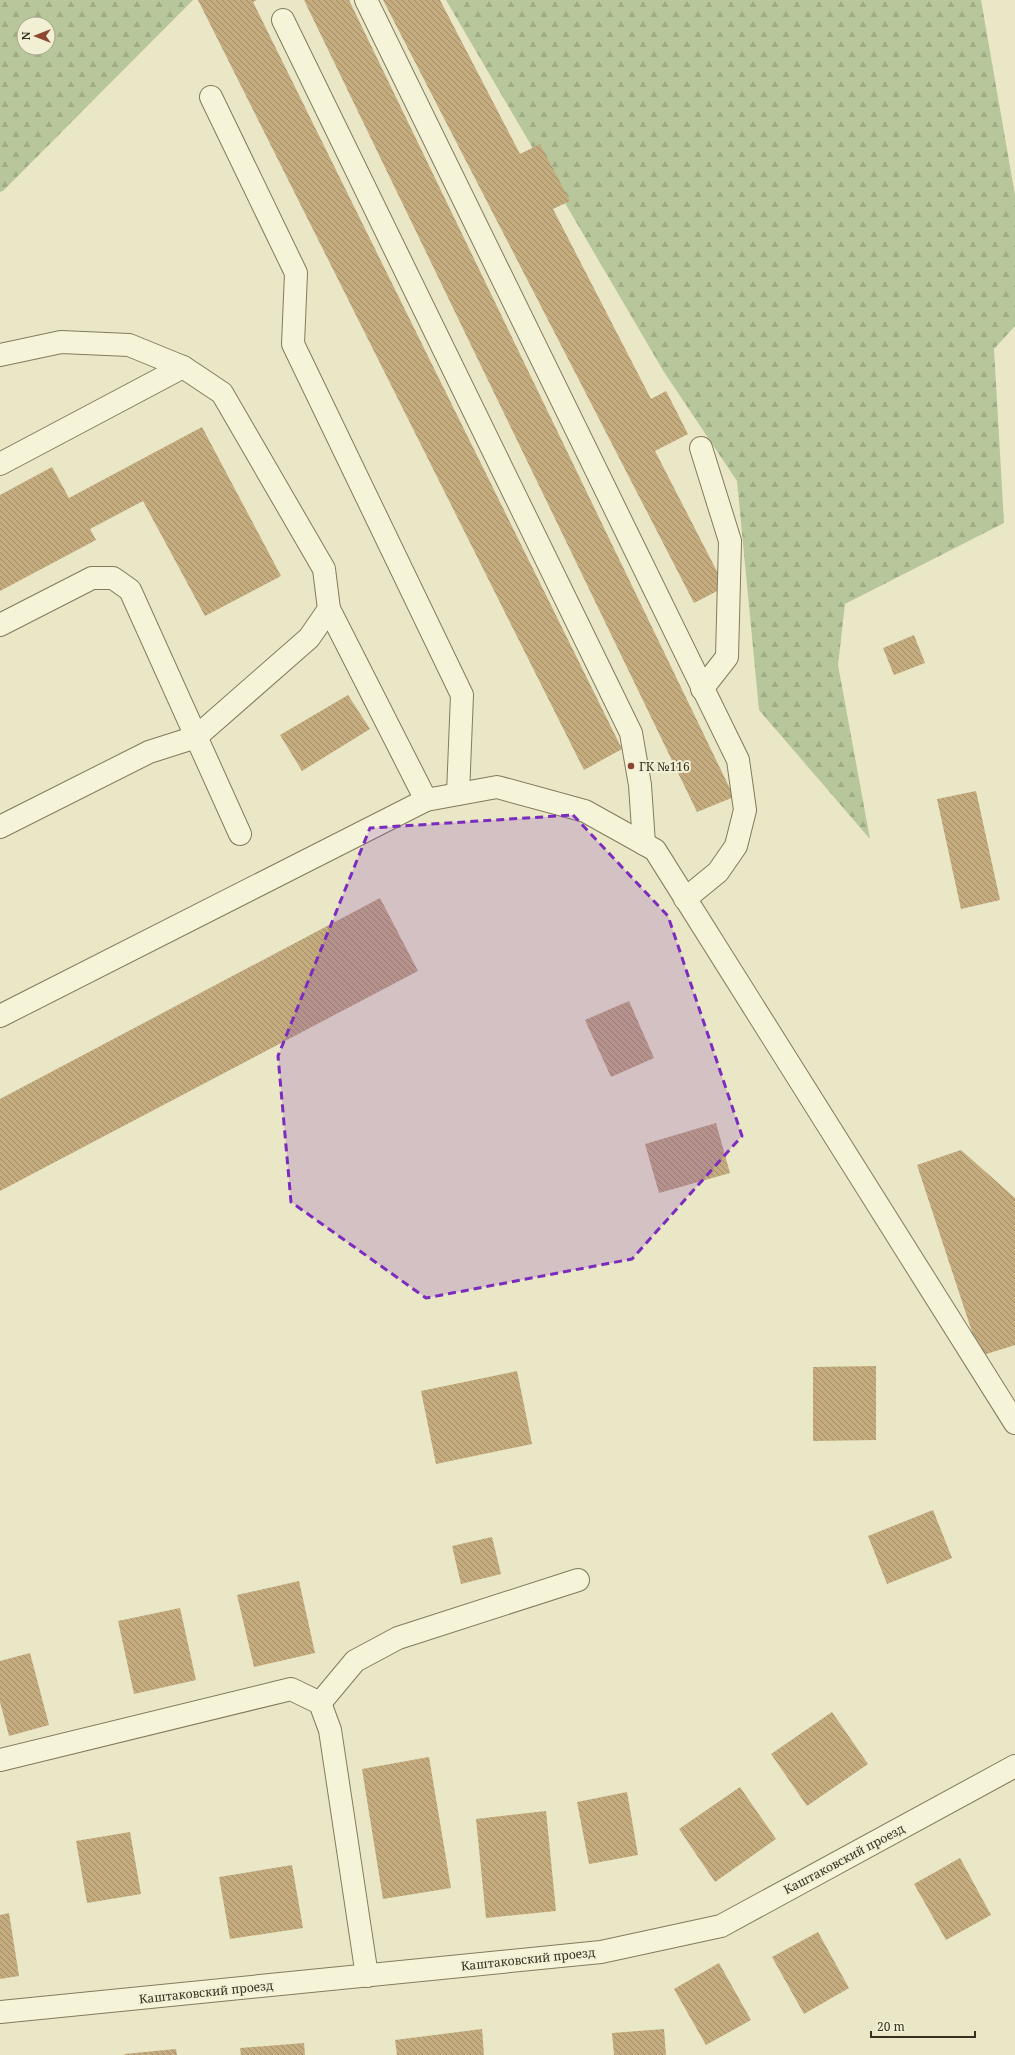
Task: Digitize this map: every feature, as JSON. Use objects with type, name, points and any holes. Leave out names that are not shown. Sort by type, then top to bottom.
[{"type":"street","points":[[366,0],[738,760],[745,810],[736,846],[718,872],[685,899]]},
{"type":"street","points":[[283,20],[631,733],[640,785],[644,844]]},
{"type":"street","points":[[211,97],[296,273],[293,344],[462,694],[458,794]]},
{"type":"street","points":[[0,355],[61,342],[129,345],[183,367],[222,393],[324,569],[329,609],[426,800]]},
{"type":"street","points":[[0,464],[183,367]]},
{"type":"street","points":[[701,448],[730,541],[728,657],[702,689]]},
{"type":"street","points":[[0,625],[92,578],[113,578],[130,590],[240,834]]},
{"type":"street","points":[[0,827],[149,752],[196,737],[308,638],[329,609]]},
{"type":"street","points":[[0,1016],[426,800],[497,787],[585,810],[655,850],[1015,1423]]},
{"type":"street","points":[[320,1703],[355,1661],[398,1638],[578,1580]]},
{"type":"street","points":[[0,1760],[291,1689],[320,1703],[330,1730],[367,1976]]},
{"type":"street","name":"Каштаковский проезд","points":[[0,2012],[601,1952],[721,1926],[1015,1766]]},
{"type":"highlighted area","points":[[573,815],[668,916],[742,1136],[632,1259],[426,1298],[291,1202],[278,1056],[370,828]]},
{"type":"green space","points":[[0,0],[193,0],[3,191],[0,192]]},
{"type":"green space","points":[[446,0],[981,0],[1015,195],[1015,326],[994,349],[1004,523],[845,604],[838,665],[870,839],[759,710],[737,481],[664,372]]},
{"type":"building","points":[[198,0],[257,0],[253,2],[622,749],[584,770]]},
{"type":"building","points":[[304,0],[349,0],[734,797],[697,812]]},
{"type":"building","points":[[383,0],[440,0],[520,154],[540,144],[570,201],[553,209],[651,399],[666,391],[688,434],[655,451],[725,587],[694,603]]},
{"type":"building","points":[[202,427],[281,576],[205,616],[143,501],[90,529],[96,540],[0,591],[0,495],[52,467],[69,498]]},
{"type":"building","points":[[914,635],[925,663],[894,675],[883,648]]},
{"type":"building","points":[[348,695],[370,729],[302,771],[280,735]]},
{"type":"building","points":[[976,791],[1000,900],[961,909],[937,799]]},
{"type":"building","points":[[380,898],[418,971],[0,1191],[0,1099]]},
{"type":"building","points":[[629,1001],[654,1058],[611,1077],[585,1020]]},
{"type":"building","points":[[716,1123],[730,1173],[659,1193],[645,1144]]},
{"type":"building","points":[[961,1150],[1015,1198],[1015,1345],[980,1356],[917,1165]]},
{"type":"building","points":[[876,1366],[876,1440],[813,1441],[813,1367]]},
{"type":"building","points":[[517,1371],[532,1444],[436,1464],[421,1391]]},
{"type":"building","points":[[933,1510],[952,1558],[887,1584],[868,1536]]},
{"type":"building","points":[[492,1537],[501,1574],[461,1584],[452,1546]]},
{"type":"building","points":[[299,1581],[315,1653],[254,1667],[237,1595]]},
{"type":"building","points":[[180,1608],[196,1680],[134,1694],[118,1621]]},
{"type":"building","points":[[30,1653],[49,1725],[9,1736],[0,1702],[0,1661]]},
{"type":"building","points":[[832,1712],[868,1764],[807,1806],[771,1754]]},
{"type":"building","points":[[429,1757],[451,1888],[383,1899],[362,1769]]},
{"type":"building","points":[[740,1787],[776,1839],[715,1882],[679,1829]]},
{"type":"building","points":[[627,1792],[638,1855],[589,1864],[577,1802]]},
{"type":"building","points":[[546,1811],[556,1911],[486,1918],[476,1819]]},
{"type":"building","points":[[130,1832],[141,1894],[87,1903],[76,1841]]},
{"type":"building","points":[[960,1858],[991,1915],[946,1940],[914,1884]]},
{"type":"building","points":[[292,1865],[303,1928],[230,1939],[219,1877]]},
{"type":"building","points":[[9,1913],[19,1976],[0,1979],[0,1915]]},
{"type":"building","points":[[818,1932],[849,1988],[804,2014],[772,1957]]},
{"type":"building","points":[[719,1963],[751,2020],[706,2045],[674,1989]]},
{"type":"building","points":[[482,2029],[484,2055],[397,2055],[395,2040]]},
{"type":"building","points":[[664,2029],[666,2055],[614,2055],[612,2033]]},
{"type":"building","points":[[304,2043],[305,2055],[241,2055],[240,2048]]},
{"type":"building","points":[[176,2049],[177,2055],[124,2054]]},
{"type":"place","name":"ГК №116","points":[[631,766]]}]
